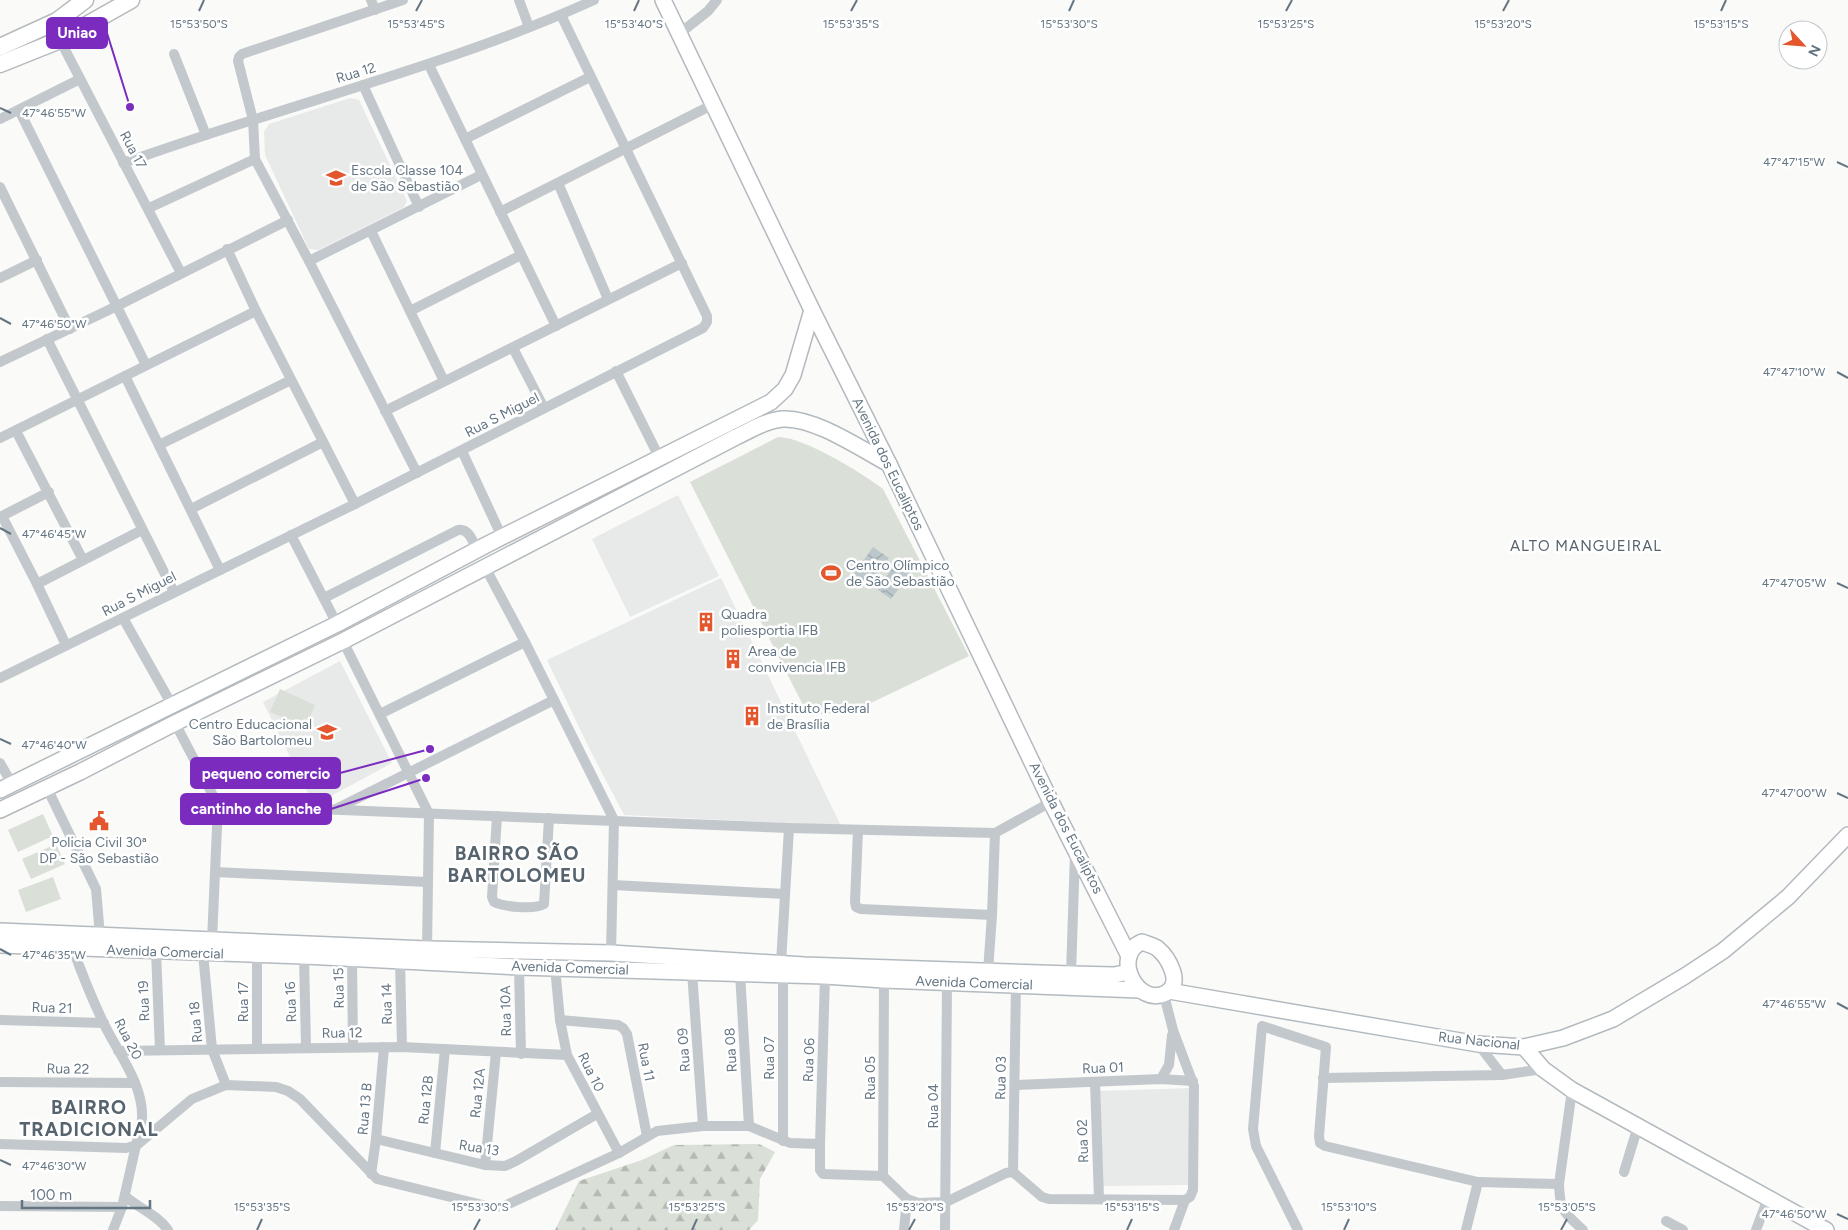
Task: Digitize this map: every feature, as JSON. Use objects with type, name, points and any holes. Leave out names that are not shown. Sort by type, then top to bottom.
[{"type":"main road","points":[[0,47],[56,21],[85,0]]},
{"type":"main road","points":[[0,64],[60,40],[131,0]]},
{"type":"street","points":[[371,0],[375,10]]},
{"type":"street","points":[[403,0],[242,54],[238,61],[253,120],[255,159],[417,473]]},
{"type":"street","points":[[519,0],[530,27]]},
{"type":"street","name":"Rua 12","points":[[123,163],[428,65],[561,15],[594,0]]},
{"type":"street","name":"Avenida dos Eucaliptos","points":[[663,0],[712,105],[889,464],[1051,802],[1076,847],[1129,956]]},
{"type":"street","points":[[679,34],[708,11],[716,0]]},
{"type":"street","name":"Rua S Miguel","points":[[0,677],[462,451],[703,328],[707,316],[561,15]]},
{"type":"street","name":"Rua 17","points":[[60,40],[123,163],[149,208],[181,273]]},
{"type":"street","points":[[174,54],[206,135]]},
{"type":"street","points":[[428,65],[556,326]]},
{"type":"street","points":[[465,139],[590,77]]},
{"type":"street","points":[[0,119],[80,79]]},
{"type":"street","points":[[363,85],[419,207]]},
{"type":"street","points":[[500,212],[712,105]]},
{"type":"street","points":[[19,110],[146,364]]},
{"type":"street","points":[[149,208],[255,159]]},
{"type":"street","points":[[309,261],[481,175]]},
{"type":"street","points":[[558,183],[608,299]]},
{"type":"street","points":[[2,193],[70,329]]},
{"type":"street","points":[[0,362],[117,306],[226,249],[288,220]]},
{"type":"street","points":[[371,231],[444,381]]},
{"type":"street","points":[[226,249],[355,504]]},
{"type":"street","points":[[410,311],[521,255]]},
{"type":"street","points":[[0,278],[37,260]]},
{"type":"street","points":[[385,411],[682,263]]},
{"type":"street","points":[[10,785],[337,624],[502,537],[771,402],[785,389],[793,375],[812,310]]},
{"type":"street","points":[[0,438],[256,311]]},
{"type":"street","points":[[47,339],[174,592]]},
{"type":"street","points":[[513,348],[544,408]]},
{"type":"street","points":[[616,371],[659,458]]},
{"type":"street","points":[[125,376],[220,570]]},
{"type":"street","points":[[159,445],[291,380]]},
{"type":"street","points":[[0,810],[342,641],[766,423],[782,419],[801,419],[889,464]]},
{"type":"street","points":[[729,423],[736,437]]},
{"type":"street","points":[[16,431],[83,560]]},
{"type":"street","points":[[191,509],[324,442]]},
{"type":"street","points":[[462,451],[502,537]]},
{"type":"street","points":[[49,492],[1,517],[37,584],[66,645]]},
{"type":"street","points":[[324,598],[458,530],[463,529],[467,531],[483,547],[525,642],[614,820],[611,953]]},
{"type":"street","points":[[37,584],[142,530]]},
{"type":"street","points":[[291,535],[337,624]]},
{"type":"street","points":[[123,618],[172,705]]},
{"type":"street","points":[[342,641],[429,814],[427,949]]},
{"type":"street","points":[[380,714],[525,642]]},
{"type":"street","points":[[335,810],[554,700]]},
{"type":"street","points":[[175,722],[218,805],[212,940]]},
{"type":"street","points":[[72,754],[79,764],[80,772]]},
{"type":"street","points":[[0,763],[10,785],[24,798]]},
{"type":"street","points":[[47,788],[96,889],[100,936]]},
{"type":"street","points":[[218,805],[789,828],[995,833],[1051,802]]},
{"type":"street","points":[[497,816],[492,897],[494,902],[500,905],[519,907],[539,907],[544,904],[550,818]]},
{"type":"street","name":"Rua 07","points":[[782,1141],[782,969],[789,828]]},
{"type":"street","points":[[858,830],[856,907],[861,909],[992,915]]},
{"type":"street","points":[[988,971],[995,833]]},
{"type":"street","name":"Rua Nacional","points":[[1169,988],[1194,996],[1478,1044],[1524,1047],[1563,1038],[1613,1019],[1685,976],[1723,951],[1756,925],[1788,897],[1848,835]]},
{"type":"street","points":[[1071,974],[1076,847]]},
{"type":"street","points":[[215,872],[427,882]]},
{"type":"street","points":[[613,885],[785,894]]},
{"type":"street","points":[[1116,928],[1130,937],[1157,949],[1169,963],[1172,1030],[1169,1065],[1161,1079]]},
{"type":"street","name":"Avenida Comercial","points":[[0,931],[100,936],[156,952],[172,946],[212,940],[377,954],[400,962],[447,957],[611,953],[757,968],[804,970],[988,971],[1071,974],[1129,972]]},
{"type":"street","points":[[1142,942],[1135,945],[1129,956],[1129,972],[1133,982],[1139,990],[1154,996],[1169,988]]},
{"type":"street","name":"Avenida Comercial","points":[[0,945],[72,949],[132,944],[172,946],[203,953],[352,958],[427,949],[447,957],[519,967],[740,973],[757,968]]},
{"type":"street","name":"Rua 20","points":[[72,949],[104,1023],[135,1084],[143,1110],[125,1196],[114,1230]]},
{"type":"street","name":"Rua 19","points":[[156,952],[160,1050]]},
{"type":"street","name":"Rua 18","points":[[203,953],[212,1049],[226,1085]]},
{"type":"street","name":"Rua 17","points":[[257,955],[257,1048]]},
{"type":"street","name":"Rua 16","points":[[304,956],[306,1047]]},
{"type":"street","name":"Rua 15","points":[[352,958],[353,1047]]},
{"type":"street","name":"Rua 14","points":[[400,962],[402,1047]]},
{"type":"street","name":"Rua 10A","points":[[519,967],[521,1054]]},
{"type":"street","name":"Rua 10","points":[[555,967],[560,1020],[567,1055],[596,1114],[619,1153]]},
{"type":"street","name":"Avenida Comercial","points":[[804,970],[825,976],[884,980],[1139,990]]},
{"type":"street","name":"Rua 09","points":[[692,972],[703,1126]]},
{"type":"street","name":"Rua 08","points":[[740,973],[749,1126]]},
{"type":"street","name":"Rua 06","points":[[825,976],[820,1170],[823,1174],[883,1176]]},
{"type":"street","name":"Rua 05","points":[[883,1176],[884,980]]},
{"type":"street","name":"Rua 04","points":[[946,1230],[947,983]]},
{"type":"street","name":"Rua 03","points":[[1013,1172],[1016,984]]},
{"type":"street","name":"Rua 21","points":[[0,1020],[104,1023]]},
{"type":"street","name":"Rua 11","points":[[560,1020],[618,1025],[624,1028],[627,1034],[647,1136]]},
{"type":"street","points":[[1298,1230],[1256,1146],[1253,1129],[1262,1026],[1326,1047],[1319,1136],[1320,1143],[1325,1146],[1478,1182],[1559,1184]]},
{"type":"street","points":[[883,1176],[907,1199],[918,1203],[946,1202],[1006,1172],[1013,1172],[1042,1197],[1049,1200],[1185,1200],[1190,1197],[1193,1190],[1193,1081],[1172,1030]]},
{"type":"street","points":[[1478,1044],[1502,1074]]},
{"type":"street","name":"Rua 13 B","points":[[371,1174],[384,1047]]},
{"type":"street","name":"Rua 12","points":[[118,1051],[402,1047],[567,1055]]},
{"type":"street","points":[[1524,1047],[1543,1069],[1572,1090],[1826,1230]]},
{"type":"street","name":"Rua 12B","points":[[435,1153],[445,1049]]},
{"type":"street","name":"Rua 12A","points":[[485,1165],[496,1052]]},
{"type":"street","points":[[1323,1078],[1502,1074],[1543,1069]]},
{"type":"street","name":"Rua 01","points":[[1014,1085],[1161,1079],[1193,1081]]},
{"type":"street","name":"Rua 22","points":[[0,1082],[135,1084]]},
{"type":"street","name":"Rua 02","points":[[1095,1082],[1099,1199]]},
{"type":"street","points":[[0,1144],[126,1148],[137,1145],[192,1099],[226,1085],[276,1087],[288,1091],[300,1099],[371,1174],[378,1179],[491,1207],[504,1206],[619,1153],[657,1131],[703,1126],[749,1126],[782,1141],[820,1144]]},
{"type":"street","points":[[1572,1090],[1559,1184],[1560,1204],[1563,1211],[1583,1230]]},
{"type":"street","name":"Rua 13","points":[[376,1138],[485,1165],[505,1166],[596,1114]]},
{"type":"street","points":[[1624,1172],[1638,1126]]},
{"type":"street","points":[[1466,1230],[1478,1182]]},
{"type":"street","points":[[125,1196],[160,1221],[168,1230]]},
{"type":"street","points":[[1756,1230],[1768,1198]]},
{"type":"street","points":[[904,1230],[907,1199]]},
{"type":"street","points":[[1174,1230],[1185,1200]]},
{"type":"street","points":[[0,1206],[122,1206]]},
{"type":"street","points":[[1666,1221],[1683,1230]]},
{"type":"shaded area","name":"Escola Classe 104 de São Sebastião","points":[[350,98],[359,100],[407,201],[404,207],[318,250],[309,249],[265,155],[264,132],[269,124]]},
{"type":"shaded area","points":[[678,495],[719,576],[630,617],[592,539]]},
{"type":"shaded area","points":[[721,578],[841,826],[624,815],[589,748],[547,660]]},
{"type":"shaded area","name":"Centro Educacional São Bartolomeu","points":[[340,661],[392,763],[320,802],[312,801],[263,702]]},
{"type":"shaded area","points":[[1192,1088],[1188,1185],[1102,1186],[1100,1091]]},
{"type":"green space","name":"Centro Olímpico de São Sebastião","points":[[778,437],[817,449],[883,489],[969,656],[852,712],[808,715],[690,482]]},
{"type":"green space","points":[[280,689],[315,705],[306,727],[270,712]]},
{"type":"green space","points":[[43,814],[53,836],[18,852],[8,830]]},
{"type":"green space","points":[[56,844],[65,864],[31,879],[22,859]]},
{"type":"green space","points":[[53,877],[61,899],[26,912],[18,890]]},
{"type":"green space","points":[[759,1144],[775,1152],[760,1179],[758,1220],[749,1230],[555,1230],[579,1181],[642,1160],[674,1145]]},
{"type":"water","points":[[873,547],[889,558],[869,584],[854,574]]},
{"type":"water","points":[[897,562],[911,572],[891,599],[877,589]]},
{"type":"place","name":"Uniao","points":[[130,107]]},
{"type":"place","name":"Escola Classe 104 de São Sebastião","points":[[336,178]]},
{"type":"place","name":"Centro Olímpico de São Sebastião","points":[[831,573]]},
{"type":"place","name":"Quadra poliesportia IFB","points":[[706,622]]},
{"type":"place","name":"Area de convivencia IFB","points":[[733,659]]},
{"type":"place","name":"Instituto Federal de Brasília","points":[[752,716]]},
{"type":"place","name":"Centro Educacional São Bartolomeu","points":[[327,732]]},
{"type":"place","name":"pequeno comercio","points":[[430,749]]},
{"type":"place","name":"cantinho do lanche","points":[[426,778]]},
{"type":"place","name":"Policia Civil 30ª DP - São Sebastião","points":[[99,821]]},
{"type":"district","name":"ALTO MANGUEIRAL","points":[[1586,546]]},
{"type":"district","name":"BAIRRO SÃO BARTOLOMEU","points":[[517,864]]},
{"type":"district","name":"BAIRRO TRADICIONAL","points":[[89,1118]]}]
